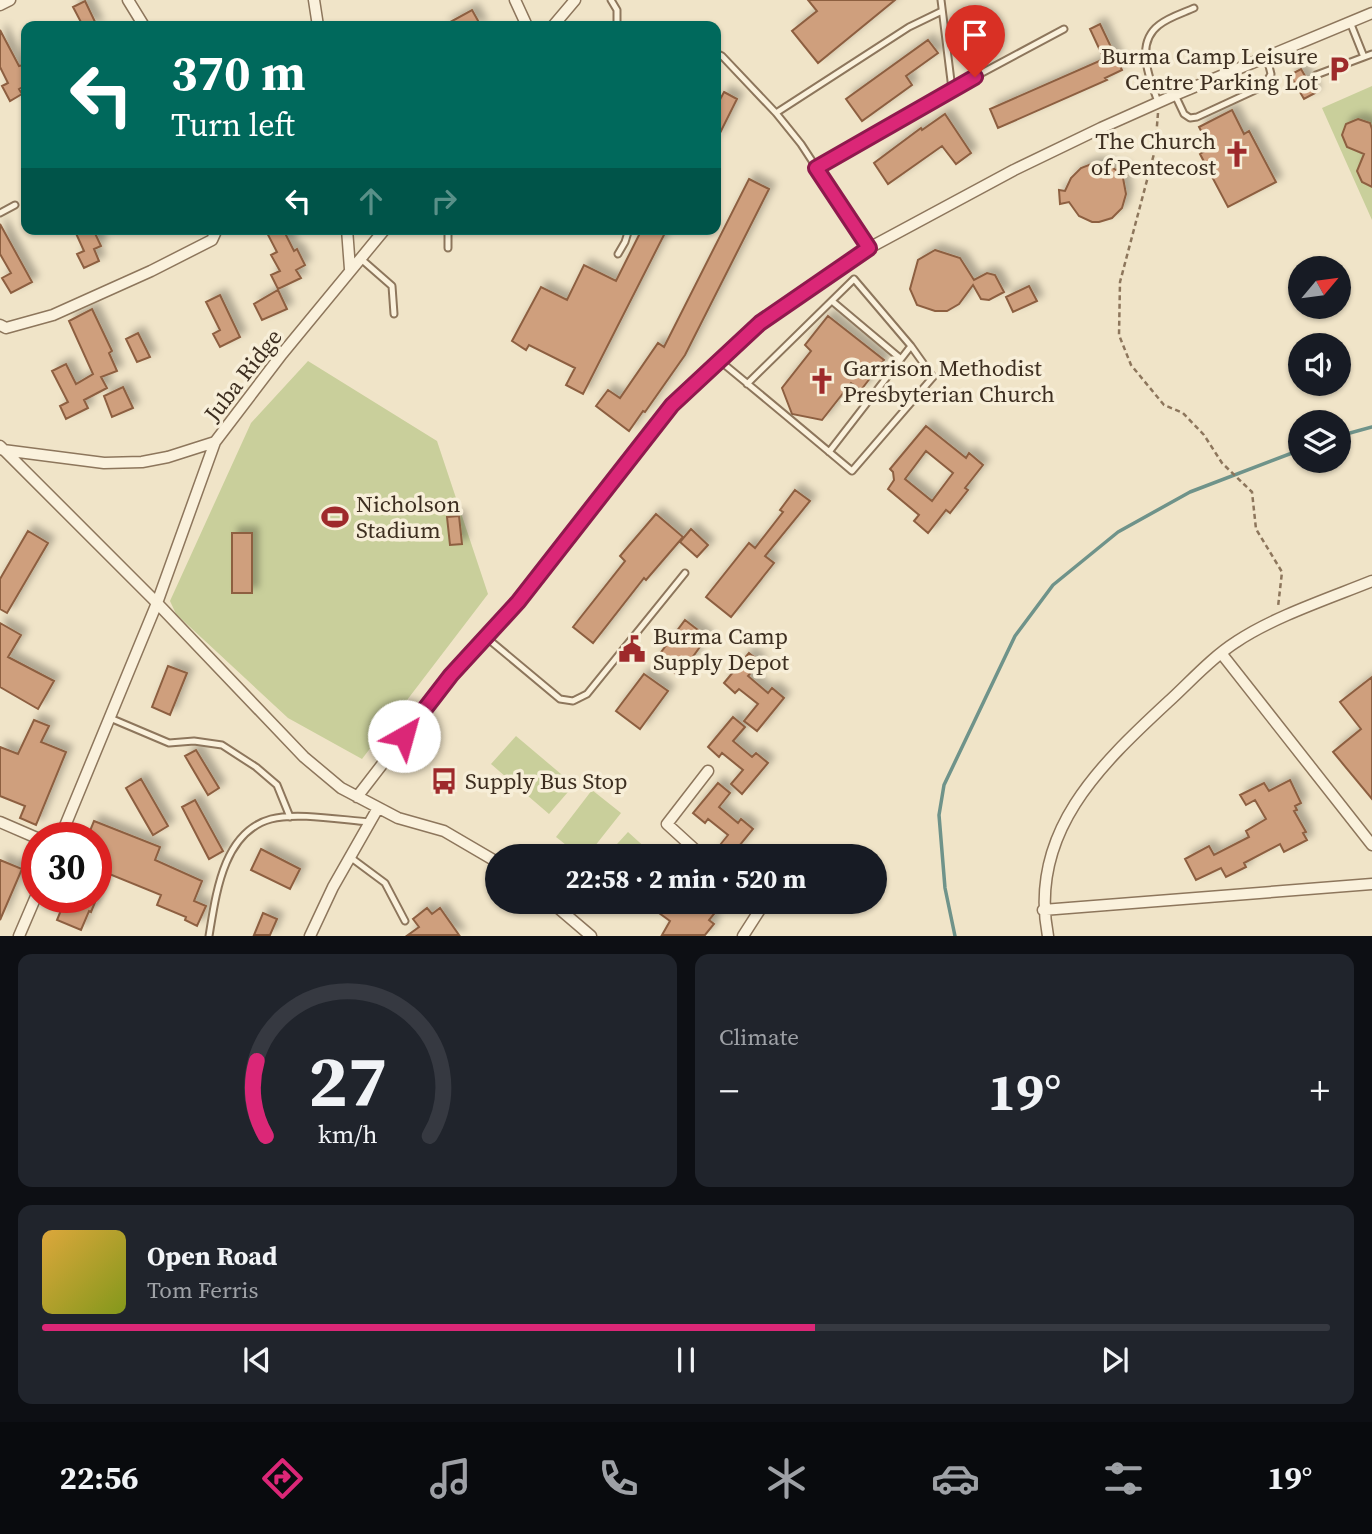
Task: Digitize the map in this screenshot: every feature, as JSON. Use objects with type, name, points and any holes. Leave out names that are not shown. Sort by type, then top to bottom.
[{"type":"street","points":[[0,5],[10,0]]},
{"type":"street","points":[[128,0],[141,21]]},
{"type":"street","points":[[314,0],[317,21]]},
{"type":"street","points":[[515,0],[525,21]]},
{"type":"street","points":[[557,21],[575,0]]},
{"type":"street","points":[[357,797],[451,675],[487,638],[569,538],[672,405],[760,323],[869,248],[1014,170],[1175,95],[1372,13]]},
{"type":"street","points":[[0,325],[6,328],[53,315],[151,271],[212,240],[214,235]]},
{"type":"street","points":[[347,235],[350,269]]},
{"type":"street","name":"Juba Ridge","points":[[2,448],[80,461],[129,463],[168,457],[215,442],[350,269],[380,235]]},
{"type":"street","points":[[67,822],[157,603],[215,442]]},
{"type":"street","points":[[2,448],[157,603],[304,757],[341,789],[398,817],[444,831],[485,855]]},
{"type":"street","points":[[1048,936],[1043,910],[1048,866],[1062,825],[1080,795],[1105,764],[1127,740],[1221,653],[1244,637],[1372,580]]},
{"type":"street","points":[[1221,653],[1372,845]]},
{"type":"street","points":[[689,844],[667,824],[708,771]]},
{"type":"street","points":[[310,936],[333,887],[378,808]]},
{"type":"street","points":[[0,822],[21,831]]},
{"type":"street","points":[[1043,910],[1372,884]]},
{"type":"street","points":[[19,936],[29,913]]},
{"type":"street","points":[[565,914],[591,936]]},
{"type":"street","points":[[743,936],[757,914]]},
{"type":"lane","points":[[611,0],[617,10],[617,21]]},
{"type":"lane","points":[[941,0],[952,89]]},
{"type":"lane","points":[[1158,103],[1147,68],[1146,56],[1152,33],[1160,24],[1194,8]]},
{"type":"lane","points":[[776,113],[898,34],[942,11]]},
{"type":"lane","points":[[1350,22],[1364,57]]},
{"type":"lane","points":[[816,168],[952,89],[1064,29]]},
{"type":"lane","points":[[1316,75],[1372,54]]},
{"type":"lane","points":[[721,56],[776,113],[869,248]]},
{"type":"lane","points":[[1175,95],[1184,114],[1190,118],[1197,117],[1264,86],[1270,74],[1267,58]]},
{"type":"lane","points":[[0,213],[15,205]]},
{"type":"lane","points":[[448,235],[448,248]]},
{"type":"lane","points":[[618,254],[627,235]]},
{"type":"lane","points":[[360,258],[392,286],[394,314]]},
{"type":"lane","points":[[719,360],[747,384],[852,471],[933,377],[911,346],[854,279],[747,384]]},
{"type":"lane","points":[[832,301],[901,359]]},
{"type":"lane","points":[[829,452],[911,346]]},
{"type":"lane","points":[[487,638],[560,699],[573,701],[587,694],[685,573]]},
{"type":"lane","points":[[110,718],[169,743],[194,741],[222,745],[256,767],[277,785],[290,817]]},
{"type":"lane","points":[[209,936],[215,896],[237,842],[250,828],[272,819],[290,817],[370,822]]},
{"type":"lane","points":[[350,857],[385,883],[405,921]]},
{"type":"path","points":[[1158,103],[1155,150],[1120,282],[1119,335],[1131,365],[1164,405],[1184,413],[1204,435],[1222,463],[1252,492],[1256,529],[1282,572],[1276,622]]},
{"type":"green space","points":[[1372,86],[1372,220],[1322,108]]},
{"type":"green space","name":"Nicholson Stadium","points":[[308,361],[437,441],[488,594],[362,759],[288,718],[176,614],[170,601],[251,423]]},
{"type":"green space","points":[[516,736],[574,785],[549,814],[491,764]]},
{"type":"green space","points":[[592,790],[621,813],[596,844],[565,844],[556,837]]},
{"type":"green space","points":[[628,832],[641,844],[617,844]]},
{"type":"building","points":[[808,0],[895,0],[818,63],[792,31],[817,11]]},
{"type":"building","points":[[85,1],[95,21],[80,21],[73,7]]},
{"type":"building","points":[[472,10],[478,21],[452,21]]},
{"type":"building","points":[[1100,24],[1122,70],[1105,78],[1107,80],[998,128],[990,109],[1104,59],[1090,29]]},
{"type":"building","points":[[0,30],[21,66],[21,95],[10,101],[2,86],[8,83],[0,67]]},
{"type":"building","points":[[928,40],[938,53],[906,76],[912,85],[862,121],[846,99]]},
{"type":"building","points":[[1301,69],[1315,93],[1304,99],[1290,75]]},
{"type":"building","points":[[724,92],[737,99],[721,131],[721,98]]},
{"type":"building","points":[[1232,110],[1244,134],[1249,131],[1276,182],[1228,207],[1200,154],[1210,148],[1199,127]]},
{"type":"building","points":[[945,114],[971,153],[956,164],[942,146],[888,184],[874,163],[921,128],[922,130]]},
{"type":"building","points":[[1358,119],[1370,123],[1372,129],[1372,187],[1362,182],[1357,171],[1364,154],[1347,147],[1342,135],[1346,124]]},
{"type":"building","points":[[1094,163],[1108,165],[1116,170],[1120,167],[1127,175],[1123,178],[1126,194],[1122,208],[1112,218],[1099,222],[1079,216],[1069,202],[1060,204],[1059,190],[1065,191],[1071,178],[1081,168]]},
{"type":"building","points":[[749,179],[769,189],[685,355],[629,431],[596,406],[608,390],[620,398],[658,343],[664,347]]},
{"type":"building","points":[[0,224],[32,282],[11,293],[2,278],[11,273],[0,254]]},
{"type":"building","points":[[77,235],[96,235],[101,246],[94,249],[99,261],[84,268],[77,254],[84,251]]},
{"type":"building","points":[[268,235],[286,235],[305,265],[296,270],[301,278],[278,289],[271,275],[280,271],[271,255],[277,252]]},
{"type":"building","points":[[639,235],[664,235],[583,394],[566,385],[575,368],[529,345],[526,350],[512,341],[541,287],[567,300],[584,265],[616,281]]},
{"type":"building","points":[[935,250],[960,258],[974,280],[987,273],[995,275],[1004,292],[989,300],[981,299],[973,285],[959,304],[947,311],[935,311],[917,305],[910,289],[918,260]]},
{"type":"building","points":[[1029,286],[1037,301],[1013,312],[1006,297]]},
{"type":"building","points":[[278,290],[287,309],[262,320],[254,304]]},
{"type":"building","points":[[220,295],[240,337],[220,347],[213,334],[220,330],[206,302]]},
{"type":"building","points":[[92,309],[112,351],[109,353],[117,371],[101,377],[107,388],[84,400],[88,408],[66,419],[60,406],[68,402],[52,371],[66,364],[76,384],[93,374],[69,321]]},
{"type":"building","points":[[828,316],[884,360],[861,390],[851,383],[822,420],[792,414],[782,388],[811,351],[805,345]]},
{"type":"building","points":[[138,333],[150,357],[137,362],[126,339]]},
{"type":"building","points":[[123,387],[133,408],[112,417],[104,396]]},
{"type":"building","points":[[926,426],[966,458],[969,453],[983,465],[950,513],[946,510],[928,533],[914,521],[919,515],[888,489],[894,480],[890,469]],"holes":[[[926,451],[953,473],[932,501],[905,479]]]},
{"type":"building","points":[[795,490],[810,501],[765,556],[774,563],[731,617],[706,597],[749,543],[755,548],[783,512],[780,510]]},
{"type":"building","points":[[656,514],[683,537],[646,580],[644,578],[593,643],[573,627],[625,561],[620,556]]},
{"type":"building","points":[[459,516],[462,544],[450,545],[447,517]]},
{"type":"building","points":[[691,529],[708,545],[697,557],[680,542]]},
{"type":"building","points":[[28,531],[48,543],[7,613],[0,609],[0,579]]},
{"type":"building","points":[[232,533],[252,533],[252,593],[232,593]]},
{"type":"building","points":[[685,620],[707,637],[679,676],[656,659]]},
{"type":"building","points":[[0,623],[21,635],[8,657],[54,681],[38,709],[0,687]]},
{"type":"building","points":[[749,653],[760,662],[748,676],[768,693],[772,688],[784,698],[757,731],[744,721],[758,704],[739,689],[735,693],[724,683]]},
{"type":"building","points":[[168,666],[187,673],[170,715],[152,707]]},
{"type":"building","points":[[644,674],[668,691],[640,729],[616,711]]},
{"type":"building","points":[[1372,677],[1372,799],[1333,752],[1361,729],[1340,702]]},
{"type":"building","points":[[733,717],[745,727],[733,741],[752,757],[756,753],[768,763],[742,794],[731,784],[743,770],[722,753],[719,757],[708,747]]},
{"type":"building","points":[[34,720],[49,726],[41,742],[66,752],[37,822],[20,818],[25,806],[0,796],[0,747],[18,754]]},
{"type":"building","points":[[196,750],[219,788],[208,795],[185,756]]},
{"type":"building","points":[[141,779],[168,826],[153,835],[126,788]]},
{"type":"building","points":[[1290,780],[1301,803],[1295,806],[1297,810],[1294,811],[1306,832],[1303,833],[1307,840],[1284,852],[1280,844],[1244,863],[1246,867],[1226,877],[1221,868],[1196,880],[1185,859],[1209,846],[1214,855],[1249,837],[1246,831],[1266,819],[1255,800],[1246,805],[1240,795],[1264,783],[1269,791]]},
{"type":"building","points":[[718,783],[730,793],[719,807],[738,823],[741,819],[753,829],[741,844],[721,844],[728,835],[708,819],[705,823],[693,813]]},
{"type":"building","points":[[195,800],[223,851],[209,859],[182,807]]},
{"type":"building","points":[[112,828],[160,847],[155,860],[202,881],[194,901],[206,906],[197,926],[185,920],[186,917],[157,905],[161,895],[112,875]]},
{"type":"building","points":[[261,849],[300,869],[290,889],[251,870]]},
{"type":"building","points":[[0,860],[21,869],[21,871],[0,920]]},
{"type":"building","points":[[427,908],[432,914],[440,908],[459,935],[408,935],[419,927],[413,919]]},
{"type":"building","points":[[60,913],[88,913],[81,930],[57,920]]},
{"type":"building","points":[[263,913],[277,919],[270,935],[254,935]]},
{"type":"building","points":[[660,914],[714,914],[709,920],[714,924],[705,935],[662,935],[670,921]]},
{"type":"waterway","points":[[1351,433],[1372,427]]},
{"type":"waterway","points":[[955,936],[945,888],[939,815],[944,785],[1015,636],[1053,585],[1118,532],[1190,492],[1288,455]]},
{"type":"place","name":"Burma Camp Leisure Centre Parking Lot","points":[[1339,69]]},
{"type":"place","name":"The Church of Pentecost","points":[[1237,154]]},
{"type":"place","name":"Garrison Methodist Presbyterian Church","points":[[822,381]]},
{"type":"place","name":"Nicholson Stadium","points":[[335,517]]},
{"type":"place","name":"Burma Camp Supply Depot","points":[[632,649]]},
{"type":"place","name":"Supply Bus Stop","points":[[444,781]]},
{"type":"route","points":[[404,736],[451,675],[518,602],[672,405],[760,323],[869,248],[816,168],[975,77]]}]
